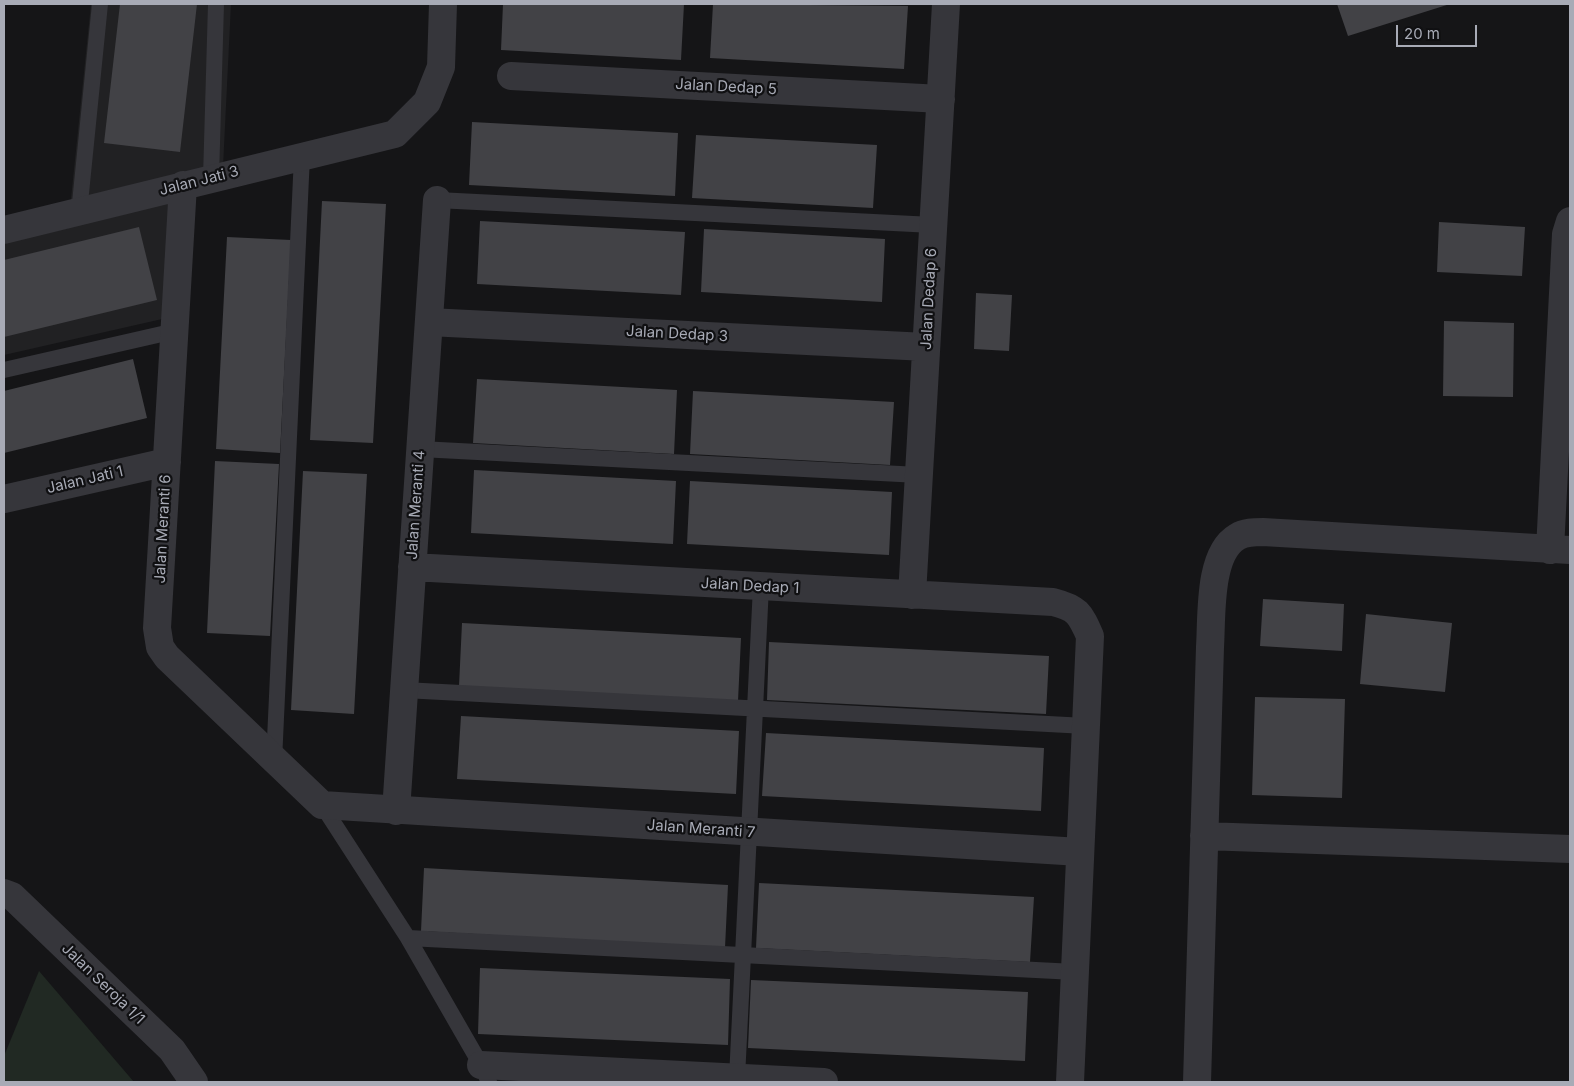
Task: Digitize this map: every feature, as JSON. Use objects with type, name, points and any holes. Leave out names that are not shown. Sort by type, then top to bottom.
[{"type":"street","name":"Jalan Jati 3","points":[[4,230],[395,134],[427,102],[441,67],[442,4]]},
{"type":"street","name":"Jalan Dedap 6","points":[[912,594],[946,4]]},
{"type":"street","name":"Jalan Dedap 5","points":[[511,76],[941,99]]},
{"type":"street","name":"Jalan Meranti 6","points":[[183,185],[157,628],[160,647],[174,664],[322,805]]},
{"type":"street","name":"Jalan Meranti 4","points":[[396,810],[437,200]]},
{"type":"street","points":[[1197,1082],[1210,647],[1215,578],[1220,554],[1236,537],[1248,532],[1560,550],[1566,234],[1570,221]]},
{"type":"street","name":"Jalan Dedap 3","points":[[428,322],[926,347]]},
{"type":"street","name":"Jalan Jati 1","points":[[4,499],[167,462]]},
{"type":"street","name":"Jalan Dedap 1","points":[[412,566],[1053,602],[1072,606],[1082,618],[1090,636],[1086,726]]},
{"type":"street","points":[[1070,1082],[1086,726]]},
{"type":"street","name":"Jalan Meranti 7","points":[[322,805],[1080,852]]},
{"type":"street","points":[[1204,836],[1570,850]]},
{"type":"street","name":"Jalan Seroja 1/1","points":[[6,903],[172,1050],[194,1082]]},
{"type":"street","points":[[485,1074],[737,1078],[814,1082]]},
{"type":"lane","points":[[79,213],[100,4]]},
{"type":"lane","points":[[211,178],[216,4]]},
{"type":"lane","points":[[274,760],[302,156]]},
{"type":"lane","points":[[437,200],[933,225]]},
{"type":"lane","points":[[4,370],[175,331]]},
{"type":"lane","points":[[420,449],[919,475]]},
{"type":"lane","points":[[737,1078],[761,586]]},
{"type":"lane","points":[[404,690],[1086,726]]},
{"type":"lane","points":[[322,805],[408,938],[485,1074]]},
{"type":"lane","points":[[408,938],[1074,972]]},
{"type":"shaded area","points":[[91,4],[231,4],[223,167],[177,174],[171,317],[4,355],[4,243],[68,228]]},
{"type":"shaded area","points":[[39,971],[134,1082],[4,1082],[4,1056]]},
{"type":"building","points":[[120,4],[197,4],[180,152],[104,143]]},
{"type":"building","points":[[503,4],[684,4],[681,60],[501,50]]},
{"type":"building","points":[[713,4],[908,6],[904,69],[710,58]]},
{"type":"building","points":[[1337,4],[1450,4],[1348,36]]},
{"type":"building","points":[[472,122],[678,133],[675,196],[469,185]]},
{"type":"building","points":[[696,135],[877,145],[873,208],[692,198]]},
{"type":"building","points":[[322,201],[386,204],[373,443],[310,440]]},
{"type":"building","points":[[480,221],[685,232],[681,295],[477,284]]},
{"type":"building","points":[[1439,222],[1525,227],[1522,276],[1437,272]]},
{"type":"building","points":[[139,227],[157,300],[4,337],[4,260]]},
{"type":"building","points":[[704,229],[885,239],[882,302],[701,292]]},
{"type":"building","points":[[227,237],[291,240],[280,453],[216,449]]},
{"type":"building","points":[[976,293],[1012,295],[1009,351],[974,349]]},
{"type":"building","points":[[1444,321],[1514,323],[1513,397],[1443,396]]},
{"type":"building","points":[[133,359],[147,418],[4,453],[4,391]]},
{"type":"building","points":[[477,379],[677,390],[674,454],[473,443]]},
{"type":"building","points":[[693,391],[894,402],[890,465],[690,454]]},
{"type":"building","points":[[215,461],[279,464],[270,636],[207,633]]},
{"type":"building","points":[[474,470],[676,481],[673,544],[471,533]]},
{"type":"building","points":[[303,471],[367,474],[354,714],[291,710]]},
{"type":"building","points":[[690,481],[892,492],[889,555],[687,544]]},
{"type":"building","points":[[1263,599],[1344,604],[1342,651],[1260,646]]},
{"type":"building","points":[[1366,614],[1452,623],[1445,692],[1360,684]]},
{"type":"building","points":[[462,623],[741,638],[738,701],[459,686]]},
{"type":"building","points":[[769,642],[1049,656],[1046,714],[767,700]]},
{"type":"building","points":[[1255,697],[1345,699],[1342,798],[1252,795]]},
{"type":"building","points":[[461,716],[739,731],[736,794],[457,779]]},
{"type":"building","points":[[766,733],[1044,748],[1041,811],[762,796]]},
{"type":"building","points":[[424,868],[728,885],[725,948],[421,931]]},
{"type":"building","points":[[759,883],[1034,897],[1030,962],[756,948]]},
{"type":"building","points":[[480,968],[730,979],[728,1045],[478,1034]]},
{"type":"building","points":[[751,980],[1028,992],[1025,1061],[748,1048]]}]
